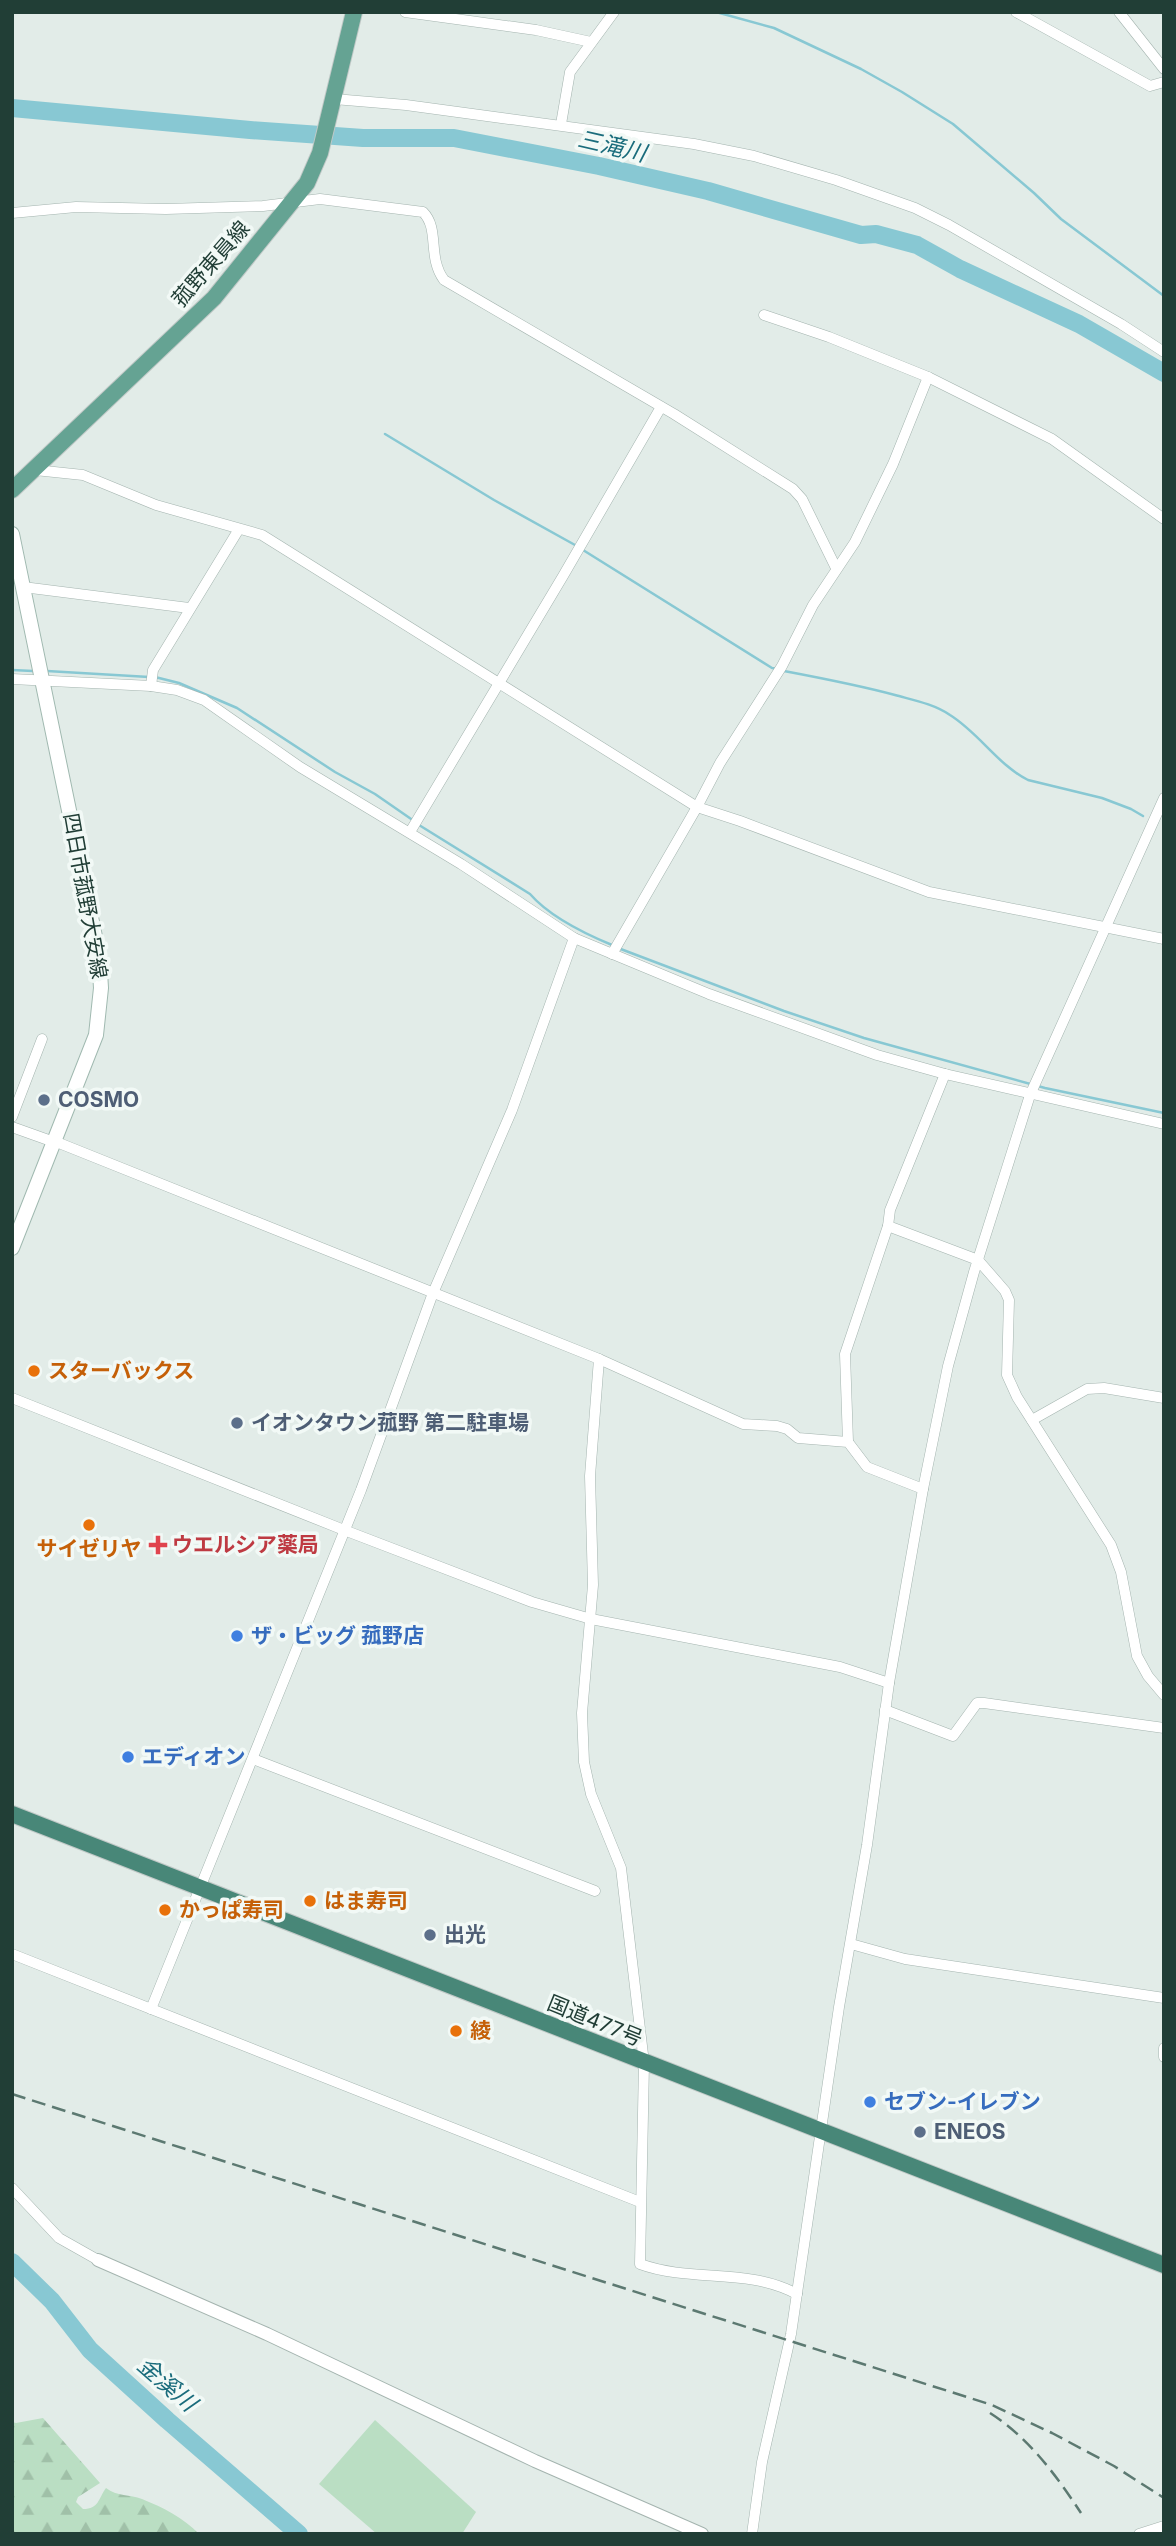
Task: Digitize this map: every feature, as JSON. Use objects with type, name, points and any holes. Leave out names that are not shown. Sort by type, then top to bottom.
[{"type":"highway","name":"国道477号","points":[[12,1814],[1164,2265]]},
{"type":"main road","name":"菰野東員線","points":[[12,489],[214,298],[307,183],[320,153],[355,12]]},
{"type":"main road","name":"四日市菰野大安線","points":[[12,534],[99,956],[101,988],[96,1035],[12,1248]]},
{"type":"street","points":[[405,12],[536,30],[591,41]]},
{"type":"street","points":[[561,124],[570,72],[614,12]]},
{"type":"street","points":[[1016,12],[1150,86],[1164,82]]},
{"type":"street","points":[[1119,12],[1164,69]]},
{"type":"street","points":[[333,102],[369,100],[561,124],[720,148],[836,180],[915,208],[949,225],[1164,352]]},
{"type":"street","points":[[12,213],[76,207],[166,209],[288,205],[320,200],[423,212],[431,226],[434,262],[444,281],[661,407],[793,489],[803,499],[836,568]]},
{"type":"street","points":[[764,315],[829,337],[928,377],[1052,439],[1164,519]]},
{"type":"street","points":[[612,953],[720,763],[779,670],[813,605],[860,531],[892,464],[928,377]]},
{"type":"street","points":[[411,830],[661,407]]},
{"type":"street","points":[[35,470],[83,475],[156,505],[262,535],[697,807],[929,892],[1164,939]]},
{"type":"street","points":[[151,685],[153,670],[239,529]]},
{"type":"street","points":[[23,587],[189,608]]},
{"type":"street","points":[[12,679],[42,674],[151,685],[177,690],[204,700],[300,767],[411,830],[574,938],[802,1029],[945,1074],[1164,1124]]},
{"type":"street","points":[[751,2534],[760,2473],[791,2334],[839,2007],[867,1845],[889,1683],[948,1366],[978,1260],[1031,1093],[1164,798]]},
{"type":"street","points":[[151,2009],[361,1490],[433,1293],[512,1110],[574,938]]},
{"type":"street","points":[[12,1117],[42,1040]]},
{"type":"street","points":[[923,1489],[867,1467],[848,1443],[845,1354],[888,1226],[890,1210],[945,1074]]},
{"type":"street","points":[[12,1127],[599,1359],[743,1424],[778,1426],[798,1438],[848,1443]]},
{"type":"street","points":[[888,1226],[978,1260],[1005,1291],[1009,1300],[1007,1375],[1032,1420],[1111,1545],[1121,1572],[1137,1656],[1148,1676],[1164,1695]]},
{"type":"street","points":[[599,1359],[590,1476],[593,1585],[582,1713],[584,1762],[591,1794],[621,1868],[644,2063],[640,2264],[663,2270],[749,2277],[780,2285],[797,2294]]},
{"type":"street","points":[[1032,1420],[1087,1389],[1104,1388],[1164,1398]]},
{"type":"street","points":[[12,1398],[532,1602],[591,1619],[840,1667],[889,1683]]},
{"type":"street","points":[[885,1710],[953,1736],[977,1703],[1164,1728]]},
{"type":"street","points":[[253,1759],[595,1891]]},
{"type":"street","points":[[851,1944],[905,1959],[1164,1998]]},
{"type":"street","points":[[12,1954],[640,2202]]},
{"type":"street","points":[[1164,2048],[1164,2057]]},
{"type":"street","points":[[12,2188],[59,2238],[98,2260],[267,2334],[685,2530],[702,2534]]},
{"type":"street","points":[[1139,2534],[1164,2526]]},
{"type":"green space","points":[[43,2418],[100,2483],[78,2497],[76,2502],[83,2509],[98,2503],[106,2488],[157,2506],[180,2518],[199,2534],[12,2534],[12,2422]]},
{"type":"green space","points":[[375,2420],[476,2512],[462,2534],[377,2534],[319,2484]]},
{"type":"waterway","points":[[716,12],[774,28],[861,69],[953,124],[1061,219],[1164,296]]},
{"type":"waterway","name":"三滝川","points":[[12,108],[363,138],[454,138],[599,166],[708,191],[861,235],[876,234],[917,245],[960,269],[1079,324],[1164,373]]},
{"type":"waterway","points":[[385,434],[575,545],[772,668],[778,669]]},
{"type":"waterway","points":[[12,670],[33,671]]},
{"type":"waterway","points":[[47,671],[149,677]]},
{"type":"waterway","points":[[784,671],[867,688],[930,705],[960,722],[1007,766],[1028,780],[1102,798],[1143,816]]},
{"type":"waterway","points":[[155,677],[179,683],[237,708],[414,821]]},
{"type":"waterway","points":[[419,825],[530,894],[557,917],[612,945]]},
{"type":"waterway","points":[[618,948],[784,1011],[864,1038],[1045,1088],[1164,1113]]},
{"type":"waterway","name":"金溪川","points":[[12,2262],[52,2301],[90,2350],[299,2534]]},
{"type":"railway","points":[[12,2094],[992,2405],[1114,2466],[1164,2498]]},
{"type":"railway","points":[[990,2413],[1017,2434],[1041,2458],[1081,2513]]},
{"type":"place","name":"COSMO","points":[[44,1100]]},
{"type":"place","name":"スターバックス","points":[[34,1371]]},
{"type":"place","name":"イオンタウン菰野 第二駐車場","points":[[237,1423]]},
{"type":"place","name":"サイゼリヤ","points":[[89,1525]]},
{"type":"place","name":"ウエルシア薬局","points":[[158,1545]]},
{"type":"place","name":"ザ・ビッグ 菰野店","points":[[237,1636]]},
{"type":"place","name":"エディオン","points":[[128,1757]]},
{"type":"place","name":"はま寿司","points":[[310,1901]]},
{"type":"place","name":"かっぱ寿司","points":[[165,1910]]},
{"type":"place","name":"出光","points":[[430,1935]]},
{"type":"place","name":"綾","points":[[456,2031]]},
{"type":"place","name":"セブン-イレブン","points":[[870,2102]]},
{"type":"place","name":"ENEOS","points":[[920,2132]]}]
